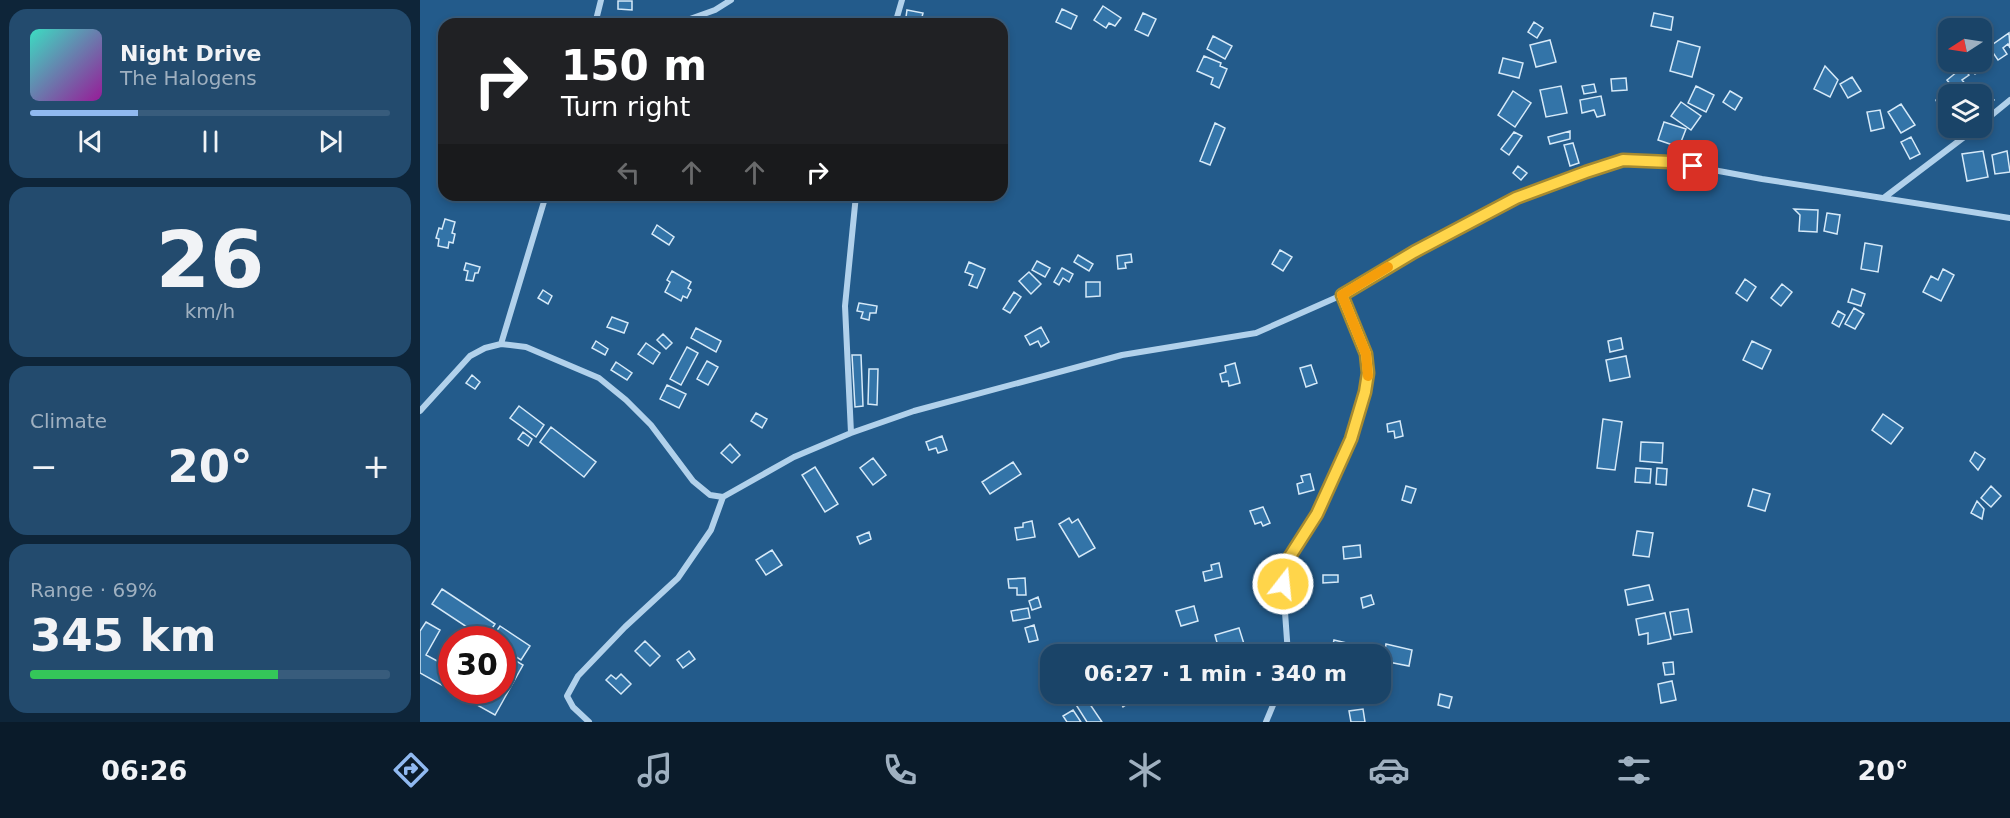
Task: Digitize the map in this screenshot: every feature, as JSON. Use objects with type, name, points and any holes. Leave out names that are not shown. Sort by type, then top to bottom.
[{"type":"street","points":[[596,18],[601,0]]},
{"type":"street","points":[[693,18],[715,10],[731,0]]},
{"type":"street","points":[[897,18],[902,0]]},
{"type":"street","points":[[1992,115],[2010,100]]},
{"type":"street","points":[[1885,197],[1963,138]]},
{"type":"street","points":[[420,411],[470,356],[484,348],[501,344],[526,347],[599,378],[627,400],[651,425],[693,481],[710,495],[723,497],[794,457],[851,433],[914,411],[1122,355],[1256,333],[1342,295],[1414,252],[1516,198],[1623,160],[1670,162],[1762,179],[2010,218]]},
{"type":"street","points":[[501,344],[544,201]]},
{"type":"street","points":[[851,433],[845,306],[855,201]]},
{"type":"street","points":[[1287,644],[1283,584],[1287,561],[1317,514],[1351,439],[1365,392],[1368,373],[1366,354],[1342,295]]},
{"type":"street","points":[[589,722],[573,707],[567,696],[578,676],[625,627],[678,578],[711,530],[723,497]]},
{"type":"street","points":[[1266,722],[1273,704]]},
{"type":"building","points":[[618,1],[632,1],[632,10],[618,9]]},
{"type":"building","points":[[1103,6],[1121,18],[1115,26],[1109,23],[1106,28],[1094,20]]},
{"type":"building","points":[[1062,9],[1077,16],[1071,29],[1056,22]]},
{"type":"building","points":[[907,10],[923,13],[922,18],[906,17]]},
{"type":"building","points":[[1143,13],[1156,19],[1148,36],[1135,30]]},
{"type":"building","points":[[1654,13],[1673,17],[1671,30],[1651,26]]},
{"type":"building","points":[[1534,22],[1543,28],[1537,38],[1528,32]]},
{"type":"building","points":[[2009,33],[2010,48],[2008,44],[2003,48],[2007,54],[1998,60],[1992,51],[1992,45]]},
{"type":"building","points":[[1213,36],[1232,46],[1225,59],[1207,49]]},
{"type":"building","points":[[1550,40],[1556,62],[1536,67],[1530,45]]},
{"type":"building","points":[[1678,41],[1700,47],[1692,77],[1670,71]]},
{"type":"building","points":[[1204,56],[1221,63],[1220,66],[1227,69],[1219,88],[1211,84],[1213,78],[1197,71]]},
{"type":"building","points":[[1503,58],[1523,63],[1519,78],[1499,73]]},
{"type":"building","points":[[1825,66],[1838,80],[1830,97],[1814,89]]},
{"type":"building","points":[[1957,72],[1967,72],[1969,75],[1962,80],[1965,84],[1950,84],[1947,80]]},
{"type":"building","points":[[1852,77],[1861,91],[1848,98],[1840,84]]},
{"type":"building","points":[[1626,78],[1627,90],[1612,91],[1611,79]]},
{"type":"building","points":[[1594,84],[1596,92],[1584,94],[1582,86]]},
{"type":"building","points":[[1561,86],[1567,113],[1546,117],[1540,90]]},
{"type":"building","points":[[1696,86],[1714,95],[1706,112],[1688,103]]},
{"type":"building","points":[[1513,91],[1531,103],[1515,127],[1498,115]]},
{"type":"building","points":[[1730,91],[1742,98],[1735,110],[1723,102]]},
{"type":"building","points":[[1601,96],[1605,115],[1597,117],[1594,110],[1582,113],[1580,100]]},
{"type":"building","points":[[1681,102],[1701,116],[1691,130],[1671,116]]},
{"type":"building","points":[[1901,104],[1915,125],[1901,133],[1888,112]]},
{"type":"building","points":[[1880,110],[1884,128],[1871,131],[1867,112]]},
{"type":"building","points":[[1664,122],[1686,129],[1679,147],[1658,140]]},
{"type":"building","points":[[1215,123],[1225,128],[1210,165],[1200,161]]},
{"type":"building","points":[[1570,131],[1570,139],[1550,144],[1548,137]]},
{"type":"building","points":[[1514,132],[1522,136],[1509,155],[1501,149]]},
{"type":"building","points":[[1911,137],[1920,154],[1910,159],[1901,142]]},
{"type":"building","points":[[1573,143],[1579,163],[1570,166],[1564,145]]},
{"type":"building","points":[[1983,151],[1988,177],[1967,181],[1962,154]]},
{"type":"building","points":[[2007,151],[2010,172],[1995,174],[1992,155]]},
{"type":"building","points":[[1518,166],[1527,173],[1521,180],[1513,173]]},
{"type":"building","points":[[1794,209],[1818,210],[1817,232],[1799,231],[1800,215]]},
{"type":"building","points":[[1827,213],[1840,215],[1837,234],[1824,231]]},
{"type":"building","points":[[445,219],[455,222],[452,233],[455,234],[453,243],[449,242],[448,248],[438,246],[439,239],[436,238]]},
{"type":"building","points":[[657,225],[674,237],[669,245],[652,234]]},
{"type":"building","points":[[1865,243],[1882,246],[1878,272],[1861,269]]},
{"type":"building","points":[[1280,250],[1292,257],[1283,271],[1272,264]]},
{"type":"building","points":[[1131,254],[1132,262],[1125,263],[1126,268],[1118,269],[1117,256]]},
{"type":"building","points":[[1078,255],[1093,264],[1089,271],[1074,262]]},
{"type":"building","points":[[1037,261],[1050,268],[1045,277],[1032,270]]},
{"type":"building","points":[[969,262],[985,269],[977,288],[969,285],[973,275],[965,272]]},
{"type":"building","points":[[466,263],[480,267],[473,281],[466,280],[468,271],[464,270]]},
{"type":"building","points":[[1062,268],[1073,274],[1069,282],[1063,278],[1059,285],[1054,282]]},
{"type":"building","points":[[1943,269],[1954,275],[1941,301],[1923,292],[1931,276],[1938,280]]},
{"type":"building","points":[[672,271],[691,282],[688,288],[691,290],[687,298],[683,296],[681,301],[665,292],[670,282],[667,280]]},
{"type":"building","points":[[1029,272],[1041,284],[1031,294],[1019,281]]},
{"type":"building","points":[[1745,279],[1756,287],[1747,301],[1736,293]]},
{"type":"building","points":[[1086,282],[1100,282],[1100,296],[1086,297]]},
{"type":"building","points":[[1782,284],[1792,292],[1781,306],[1771,298]]},
{"type":"building","points":[[1852,289],[1865,294],[1861,306],[1848,302]]},
{"type":"building","points":[[543,290],[552,296],[548,304],[538,298]]},
{"type":"building","points":[[1014,292],[1021,297],[1010,313],[1003,309]]},
{"type":"building","points":[[859,303],[877,306],[876,313],[870,313],[869,320],[861,318],[863,312],[857,311]]},
{"type":"building","points":[[1854,308],[1864,314],[1855,329],[1845,324]]},
{"type":"building","points":[[1838,311],[1845,315],[1839,327],[1832,323]]},
{"type":"building","points":[[612,317],[628,323],[624,333],[607,327]]},
{"type":"building","points":[[1041,327],[1049,342],[1041,347],[1038,341],[1030,345],[1025,336]]},
{"type":"building","points":[[696,328],[721,341],[716,352],[691,338]]},
{"type":"building","points":[[663,334],[672,343],[666,349],[657,340]]},
{"type":"building","points":[[1621,338],[1623,349],[1610,352],[1608,341]]},
{"type":"building","points":[[596,341],[608,349],[605,355],[592,348]]},
{"type":"building","points":[[1752,341],[1771,350],[1762,369],[1743,360]]},
{"type":"building","points":[[646,343],[660,353],[653,364],[638,354]]},
{"type":"building","points":[[687,347],[698,353],[681,385],[670,379]]},
{"type":"building","points":[[852,355],[861,355],[863,406],[855,407]]},
{"type":"building","points":[[1626,356],[1630,377],[1610,381],[1606,360]]},
{"type":"building","points":[[707,361],[718,367],[708,385],[697,379]]},
{"type":"building","points":[[616,362],[632,373],[627,380],[611,370]]},
{"type":"building","points":[[1235,363],[1240,383],[1229,386],[1228,381],[1222,382],[1220,374],[1226,372],[1225,366]]},
{"type":"building","points":[[1311,365],[1317,383],[1306,387],[1300,368]]},
{"type":"building","points":[[869,369],[878,369],[877,405],[868,404]]},
{"type":"building","points":[[472,375],[480,382],[475,389],[466,383]]},
{"type":"building","points":[[667,385],[686,394],[679,408],[660,399]]},
{"type":"building","points":[[519,406],[544,425],[536,437],[510,418]]},
{"type":"building","points":[[756,413],[767,419],[762,428],[751,421]]},
{"type":"building","points":[[1883,414],[1903,428],[1891,444],[1872,430]]},
{"type":"building","points":[[1603,419],[1622,422],[1615,470],[1597,468]]},
{"type":"building","points":[[1400,421],[1403,436],[1395,438],[1394,431],[1388,432],[1387,424]]},
{"type":"building","points":[[551,427],[596,462],[584,477],[540,442]]},
{"type":"building","points":[[523,432],[532,439],[528,446],[518,439]]},
{"type":"building","points":[[942,436],[947,450],[938,453],[936,448],[929,450],[926,442]]},
{"type":"building","points":[[1641,442],[1663,443],[1662,463],[1640,461]]},
{"type":"building","points":[[730,444],[740,455],[732,463],[721,453]]},
{"type":"building","points":[[1975,452],[1985,459],[1978,470],[1970,461]]},
{"type":"building","points":[[873,458],[886,475],[873,485],[860,468]]},
{"type":"building","points":[[1013,462],[1021,474],[990,494],[982,482]]},
{"type":"building","points":[[815,467],[838,504],[825,512],[802,475]]},
{"type":"building","points":[[1636,468],[1651,469],[1650,483],[1635,482]]},
{"type":"building","points":[[1657,468],[1667,469],[1666,485],[1656,484]]},
{"type":"building","points":[[1310,474],[1314,490],[1299,494],[1297,484],[1303,482],[1301,476]]},
{"type":"building","points":[[1406,486],[1416,489],[1411,503],[1402,500]]},
{"type":"building","points":[[1991,486],[2001,496],[1991,507],[1981,498]]},
{"type":"building","points":[[1753,489],[1770,494],[1765,511],[1748,506]]},
{"type":"building","points":[[1977,501],[1984,509],[1982,519],[1971,513]]},
{"type":"building","points":[[1263,507],[1270,523],[1263,526],[1261,522],[1255,524],[1250,511]]},
{"type":"building","points":[[1069,518],[1072,523],[1078,519],[1095,548],[1079,557],[1059,524]]},
{"type":"building","points":[[1032,521],[1035,537],[1017,540],[1015,528],[1023,527],[1023,523]]},
{"type":"building","points":[[1637,531],[1653,533],[1649,557],[1633,555]]},
{"type":"building","points":[[869,532],[871,539],[860,544],[857,537]]},
{"type":"building","points":[[1360,545],[1361,557],[1344,559],[1343,547]]},
{"type":"building","points":[[772,550],[782,565],[766,575],[756,560]]},
{"type":"building","points":[[1219,563],[1222,577],[1205,581],[1203,572],[1212,570],[1211,565]]},
{"type":"building","points":[[1323,575],[1338,575],[1338,582],[1323,583]]},
{"type":"building","points":[[1025,578],[1026,595],[1017,595],[1017,588],[1009,588],[1008,579]]},
{"type":"building","points":[[1649,585],[1653,600],[1628,605],[1625,590]]},
{"type":"building","points":[[442,589],[495,624],[494,626],[465,626],[432,604]]},
{"type":"building","points":[[1371,595],[1374,604],[1363,608],[1361,598]]},
{"type":"building","points":[[1038,597],[1041,607],[1032,610],[1029,601]]},
{"type":"building","points":[[1194,606],[1198,621],[1181,626],[1176,611]]},
{"type":"building","points":[[1028,608],[1030,618],[1013,621],[1011,611]]},
{"type":"building","points":[[1688,609],[1692,632],[1674,635],[1670,612]]},
{"type":"building","points":[[1665,613],[1671,639],[1648,644],[1648,633],[1639,635],[1636,619]]},
{"type":"building","points":[[426,622],[438,629],[438,634],[426,655],[438,661],[438,683],[420,673],[420,631]]},
{"type":"building","points":[[1034,625],[1038,640],[1029,642],[1025,628]]},
{"type":"building","points":[[1239,628],[1244,644],[1217,644],[1215,635]]},
{"type":"building","points":[[516,637],[530,646],[521,660],[516,657]]},
{"type":"building","points":[[1334,640],[1347,643],[1347,644],[1333,644]]},
{"type":"building","points":[[645,641],[660,656],[650,666],[635,651]]},
{"type":"building","points":[[1391,645],[1412,650],[1409,666],[1391,663]]},
{"type":"building","points":[[689,651],[695,659],[683,668],[677,660]]},
{"type":"building","points":[[516,661],[523,665],[516,678]]},
{"type":"building","points":[[1673,662],[1674,674],[1665,675],[1663,663]]},
{"type":"building","points":[[621,674],[631,684],[621,694],[606,680],[611,675],[616,679]]},
{"type":"building","points":[[1672,681],[1676,700],[1661,703],[1658,684]]},
{"type":"building","points":[[1440,694],[1452,697],[1449,708],[1438,705]]},
{"type":"building","points":[[475,704],[501,704],[495,715]]},
{"type":"building","points":[[1076,704],[1090,704],[1102,722],[1087,722]]},
{"type":"building","points":[[1363,709],[1365,722],[1351,722],[1349,711]]},
{"type":"building","points":[[1073,710],[1081,722],[1067,722],[1063,716]]},
{"type":"slow traffic","points":[[1368,376],[1366,354],[1342,295],[1388,267]]},
{"type":"route","points":[[1283,584],[1287,561],[1317,514],[1351,439],[1365,392],[1368,373],[1366,354],[1342,295],[1414,252],[1516,198],[1586,172],[1623,160],[1670,162],[1693,166]]}]
